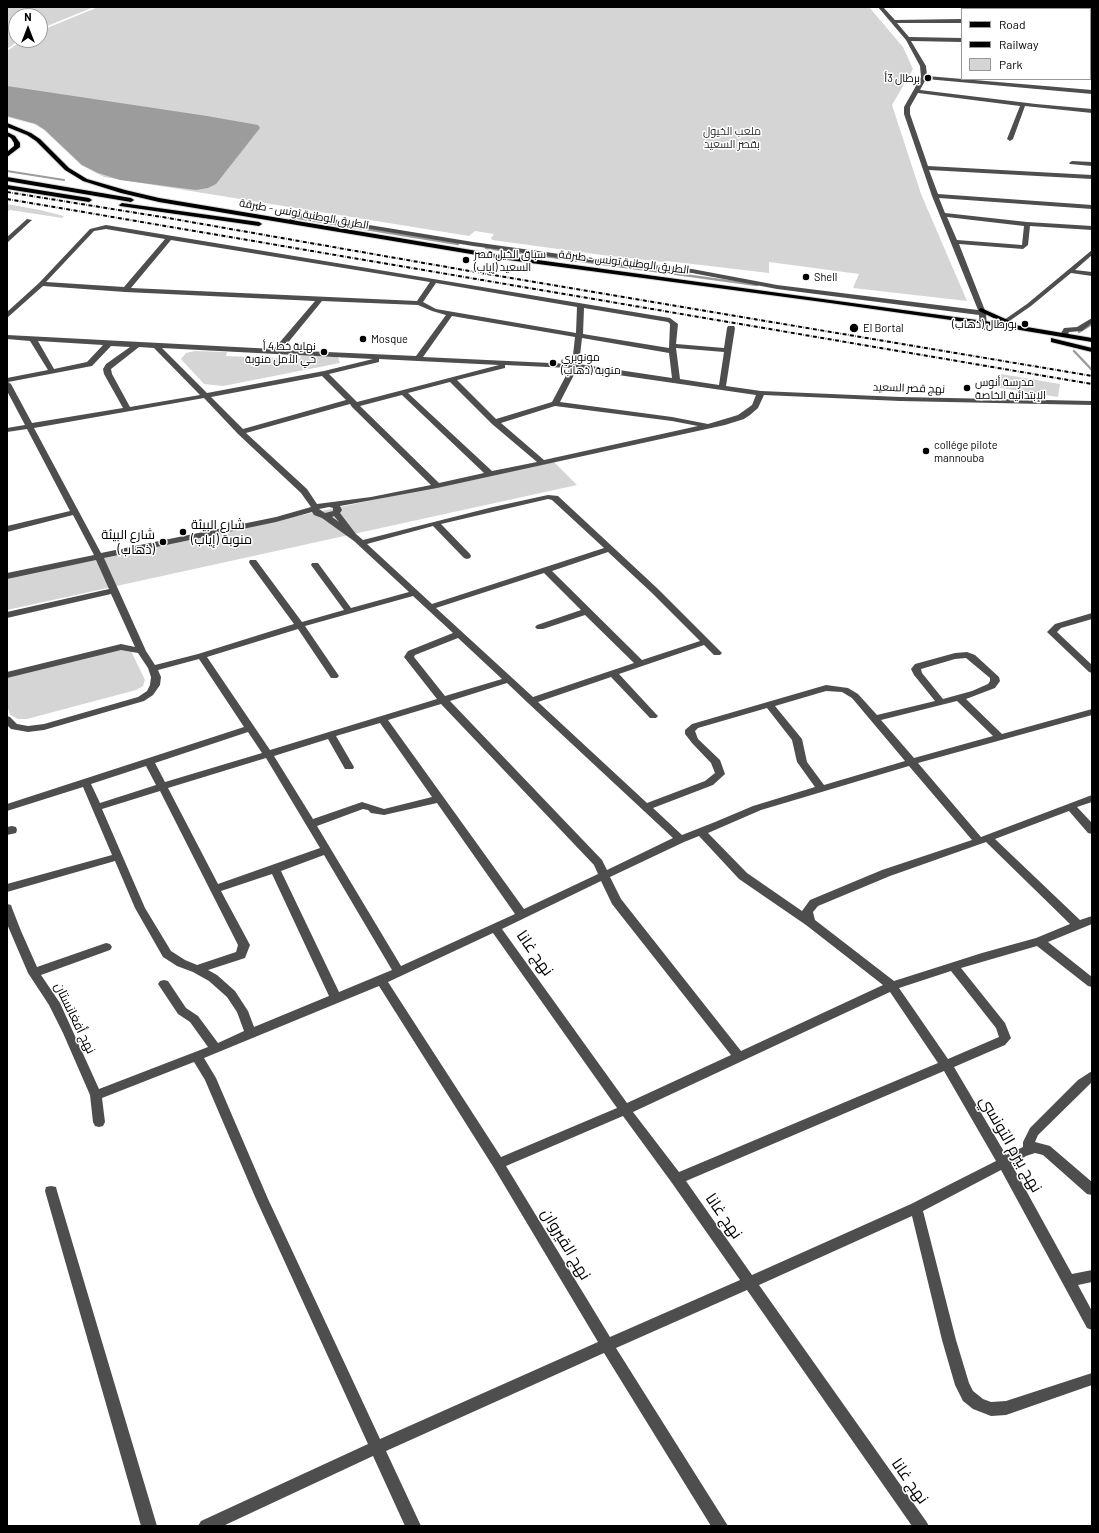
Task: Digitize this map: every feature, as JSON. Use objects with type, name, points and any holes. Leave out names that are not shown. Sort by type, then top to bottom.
[{"type":"main road","name":"الطريق الوطنية تونس - طبرقة","points":[[7,125],[29,134],[38,140],[67,168],[85,180],[123,192],[159,200],[501,257],[984,325],[1044,337],[1092,350]]},
{"type":"main road","points":[[7,132],[19,135],[30,141],[56,166],[69,174],[85,180]]},
{"type":"main road","points":[[7,132],[17,143],[17,148],[7,155]]},
{"type":"main road","points":[[7,140],[10,144],[7,150]]},
{"type":"main road","name":"الطريق الوطنية تونس - طبرقة","points":[[7,179],[259,224],[461,257],[1036,331],[1092,340]]},
{"type":"main road","points":[[7,183],[59,191],[82,192]]},
{"type":"main road","points":[[7,187],[259,224]]},
{"type":"main road","points":[[982,312],[1036,331]]},
{"type":"street","points":[[880,7],[908,39],[923,66],[924,77],[906,110],[942,215],[982,312],[984,325]]},
{"type":"street","points":[[1061,8],[1071,7]]},
{"type":"street","points":[[893,22],[961,22]]},
{"type":"street","points":[[908,39],[961,40]]},
{"type":"street","points":[[924,77],[1092,92]]},
{"type":"street","points":[[1031,87],[1033,80]]},
{"type":"street","points":[[917,91],[1023,105],[1092,111]]},
{"type":"street","points":[[1010,139],[1023,105]]},
{"type":"street","points":[[1072,163],[1092,164]]},
{"type":"street","points":[[925,168],[1092,177]]},
{"type":"street","points":[[935,196],[1092,207]]},
{"type":"street","points":[[290,222],[296,215],[481,245],[603,262],[692,271],[777,286],[982,312]]},
{"type":"street","points":[[942,215],[1027,224],[1092,228]]},
{"type":"street","points":[[7,241],[29,220]]},
{"type":"street","points":[[954,242],[1023,247],[1025,245],[1027,224]]},
{"type":"street","points":[[7,316],[41,284],[92,230],[106,227],[672,321],[674,324],[672,348],[676,380]]},
{"type":"street","points":[[125,290],[169,238]]},
{"type":"street","points":[[1006,321],[1029,305],[1092,252]]},
{"type":"street","points":[[1069,271],[1092,274]]},
{"type":"street","points":[[419,303],[434,281]]},
{"type":"street","points":[[41,284],[125,290],[419,303],[434,310],[450,314],[579,335],[672,348],[727,350]]},
{"type":"street","points":[[276,352],[320,299]]},
{"type":"street","points":[[555,404],[574,366],[579,335],[581,306]]},
{"type":"street","points":[[418,359],[450,314]]},
{"type":"street","points":[[1064,335],[1067,330],[1079,329],[1092,320]]},
{"type":"street","points":[[722,387],[731,328]]},
{"type":"street","points":[[7,337],[388,358]]},
{"type":"street","points":[[33,339],[52,371]]},
{"type":"street","points":[[7,380],[89,364],[109,343]]},
{"type":"street","points":[[126,409],[108,374],[107,369],[138,345]]},
{"type":"street","points":[[156,346],[241,432],[304,491],[319,512],[359,541],[680,839]]},
{"type":"street","points":[[7,430],[205,396],[324,373],[388,358]]},
{"type":"street","name":"نهج قصر السعيد","points":[[388,358],[574,366],[761,393],[900,399],[1080,402],[1092,404]]},
{"type":"street","points":[[241,432],[353,403],[404,393],[511,364]]},
{"type":"street","points":[[324,373],[437,486]]},
{"type":"street","points":[[452,380],[495,422],[542,462]]},
{"type":"street","points":[[7,384],[98,556],[141,651],[153,668],[156,677],[155,686],[150,693],[141,699],[44,727],[28,729],[14,727],[7,719]]},
{"type":"street","points":[[404,393],[490,474]]},
{"type":"street","points":[[7,576],[276,519],[319,512],[371,499],[437,486],[741,417],[755,406],[761,393]]},
{"type":"street","points":[[495,422],[555,404],[672,418],[708,425]]},
{"type":"street","points":[[304,491],[334,508],[359,541]]},
{"type":"street","points":[[359,541],[540,498],[555,498],[560,501],[655,591],[717,653]]},
{"type":"street","points":[[319,512],[321,505],[334,508]]},
{"type":"street","points":[[7,529],[75,512]]},
{"type":"street","points":[[435,523],[467,556]]},
{"type":"street","points":[[430,607],[610,550]]},
{"type":"street","points":[[253,562],[300,625],[334,676]]},
{"type":"street","points":[[315,565],[349,611]]},
{"type":"street","points":[[546,570],[640,664]]},
{"type":"street","points":[[7,615],[113,591]]},
{"type":"street","points":[[153,668],[201,656],[300,625],[414,593]]},
{"type":"street","points":[[540,627],[587,611]]},
{"type":"street","points":[[1092,616],[1058,626],[1052,632],[1092,670]]},
{"type":"street","points":[[459,634],[416,651],[409,655],[411,661],[444,701],[598,863],[616,901],[739,1057]]},
{"type":"street","points":[[531,700],[705,642]]},
{"type":"street","points":[[7,675],[112,648],[130,647],[141,651]]},
{"type":"street","points":[[874,719],[941,703],[959,698],[992,686],[995,681],[994,677],[972,657],[967,655],[955,656],[918,666],[916,669],[917,673],[941,703]]},
{"type":"street","points":[[201,656],[268,754],[399,972]]},
{"type":"street","points":[[612,673],[653,716]]},
{"type":"street","points":[[97,807],[161,786],[331,736],[508,680]]},
{"type":"street","points":[[646,807],[710,783],[720,774],[716,762],[690,734],[690,730],[695,726],[770,706],[826,688],[845,690],[855,696],[911,762],[984,840],[1079,926]]},
{"type":"street","points":[[959,698],[1000,737]]},
{"type":"street","points":[[770,706],[797,739],[802,762],[821,788]]},
{"type":"street","points":[[96,1095],[216,1049],[251,1033],[381,980],[496,928],[680,839],[701,832],[757,808],[911,762],[1092,712]]},
{"type":"street","points":[[382,719],[522,915]]},
{"type":"street","points":[[7,808],[250,728]]},
{"type":"street","points":[[331,736],[350,767]]},
{"type":"street","points":[[149,761],[244,945],[241,955],[197,969]]},
{"type":"street","points":[[86,783],[140,908],[167,954],[181,963],[197,969],[213,978],[231,994],[242,1011],[251,1033]]},
{"type":"street","points":[[810,922],[807,911],[814,903],[886,873],[984,840],[1092,798]]},
{"type":"street","points":[[311,824],[362,805],[371,807],[375,811],[384,812],[440,799]]},
{"type":"street","points":[[1070,807],[1092,830]]},
{"type":"street","name":"نهج بيرم التونسي","points":[[701,832],[743,876],[810,922],[892,986],[946,1065],[1004,1163],[1092,1324]]},
{"type":"street","points":[[215,888],[275,869],[326,850]]},
{"type":"street","points":[[7,888],[117,857]]},
{"type":"street","points":[[275,869],[336,998]]},
{"type":"street","name":"نهج أفغانستان","points":[[7,908],[11,933],[34,973],[54,1003],[96,1095],[99,1122]]},
{"type":"street","points":[[498,1164],[625,1110],[892,986],[954,967],[982,956],[1039,941],[1092,920]]},
{"type":"street","name":"نهج غانا","points":[[496,928],[625,1110],[677,1179],[921,1526]]},
{"type":"street","points":[[1039,941],[1092,983]]},
{"type":"street","points":[[34,973],[106,947]]},
{"type":"street","points":[[677,1179],[1001,1042],[1005,1038],[1001,1026],[954,967]]},
{"type":"street","name":"نهج القيروان","points":[[381,980],[498,1164],[607,1345],[720,1526]]},
{"type":"street","points":[[164,984],[182,1010],[198,1023],[216,1049]]},
{"type":"street","points":[[196,1057],[210,1078],[262,1199],[413,1526]]},
{"type":"street","points":[[1029,1150],[1029,1142],[1034,1132],[1082,1083],[1092,1076]]},
{"type":"street","points":[[206,1526],[607,1345],[844,1242],[916,1208],[1004,1163],[1022,1152],[1035,1148],[1046,1150],[1092,1190]]},
{"type":"street","points":[[51,1191],[149,1526]]},
{"type":"street","points":[[916,1208],[949,1340],[962,1385],[968,1396],[978,1404],[991,1409],[1006,1408],[1092,1379]]},
{"type":"street","points":[[1068,1281],[1092,1276]]},
{"type":"green space","points":[[7,7],[94,7],[48,26],[48,8],[8,8],[8,48],[7,49]]},
{"type":"green space","name":"ملعب الخيول بقصر السعيد","points":[[98,7],[869,7],[903,47],[913,69],[892,105],[921,194],[967,301],[853,288],[859,274],[769,262],[769,273],[602,255],[492,240],[491,238],[494,234],[475,231],[469,236],[104,177],[81,165],[44,130],[34,124],[7,117],[7,51],[11,48],[48,48],[48,28]]},
{"type":"green space","points":[[7,204],[64,216],[62,218],[10,210],[7,212]]},
{"type":"green space","points":[[195,351],[227,352],[226,356],[300,359],[301,356],[338,357],[340,363],[223,386],[204,384],[181,359],[186,353]]},
{"type":"green space","points":[[1001,374],[1060,384],[1058,397],[995,387]]},
{"type":"green space","points":[[554,462],[577,485],[7,610],[7,577]]},
{"type":"green space","points":[[123,649],[131,651],[145,680],[143,686],[136,690],[27,719],[18,719],[10,715],[7,705],[7,678],[13,675]]},
{"type":"shaded area","points":[[7,86],[207,116],[258,125],[260,128],[216,184],[208,188],[196,190],[120,180],[98,173],[82,165],[45,130],[36,124],[7,116]]},
{"type":"waterway","points":[[7,171],[64,180]]},
{"type":"waterway","points":[[298,218],[458,244]]},
{"type":"waterway","points":[[486,248],[757,285]]},
{"type":"waterway","points":[[1079,332],[1092,324]]},
{"type":"waterway","points":[[1074,351],[1092,370]]},
{"type":"railway","points":[[7,192],[168,218],[481,273],[1092,376]]},
{"type":"railway","points":[[7,199],[1092,384]]},
{"type":"place","name":"برطال 3أ","points":[[928,78]]},
{"type":"place","name":"سباق الخيل قصر السعيد (إياب)","points":[[466,260]]},
{"type":"place","name":"Shell","points":[[806,277]]},
{"type":"place","name":"بورطال (ذهاب)","points":[[1025,324]]},
{"type":"place","name":"El Bortal","points":[[854,328]]},
{"type":"place","name":"Mosque","points":[[363,339]]},
{"type":"place","name":"نهاية خط 4 أ حي الأمل منوبة","points":[[324,352]]},
{"type":"place","name":"مونوبري منوبة (ذهاب)","points":[[553,363]]},
{"type":"place","name":"مدرسة أنوس الإبتدائية الخاصة","points":[[967,388]]},
{"type":"place","name":"collége pilote mannouba","points":[[926,451]]},
{"type":"place","name":"شارع البيئة منوبة (إياب)","points":[[183,532]]},
{"type":"place","name":"شارع البيئة (ذهاب)","points":[[163,542]]}]
